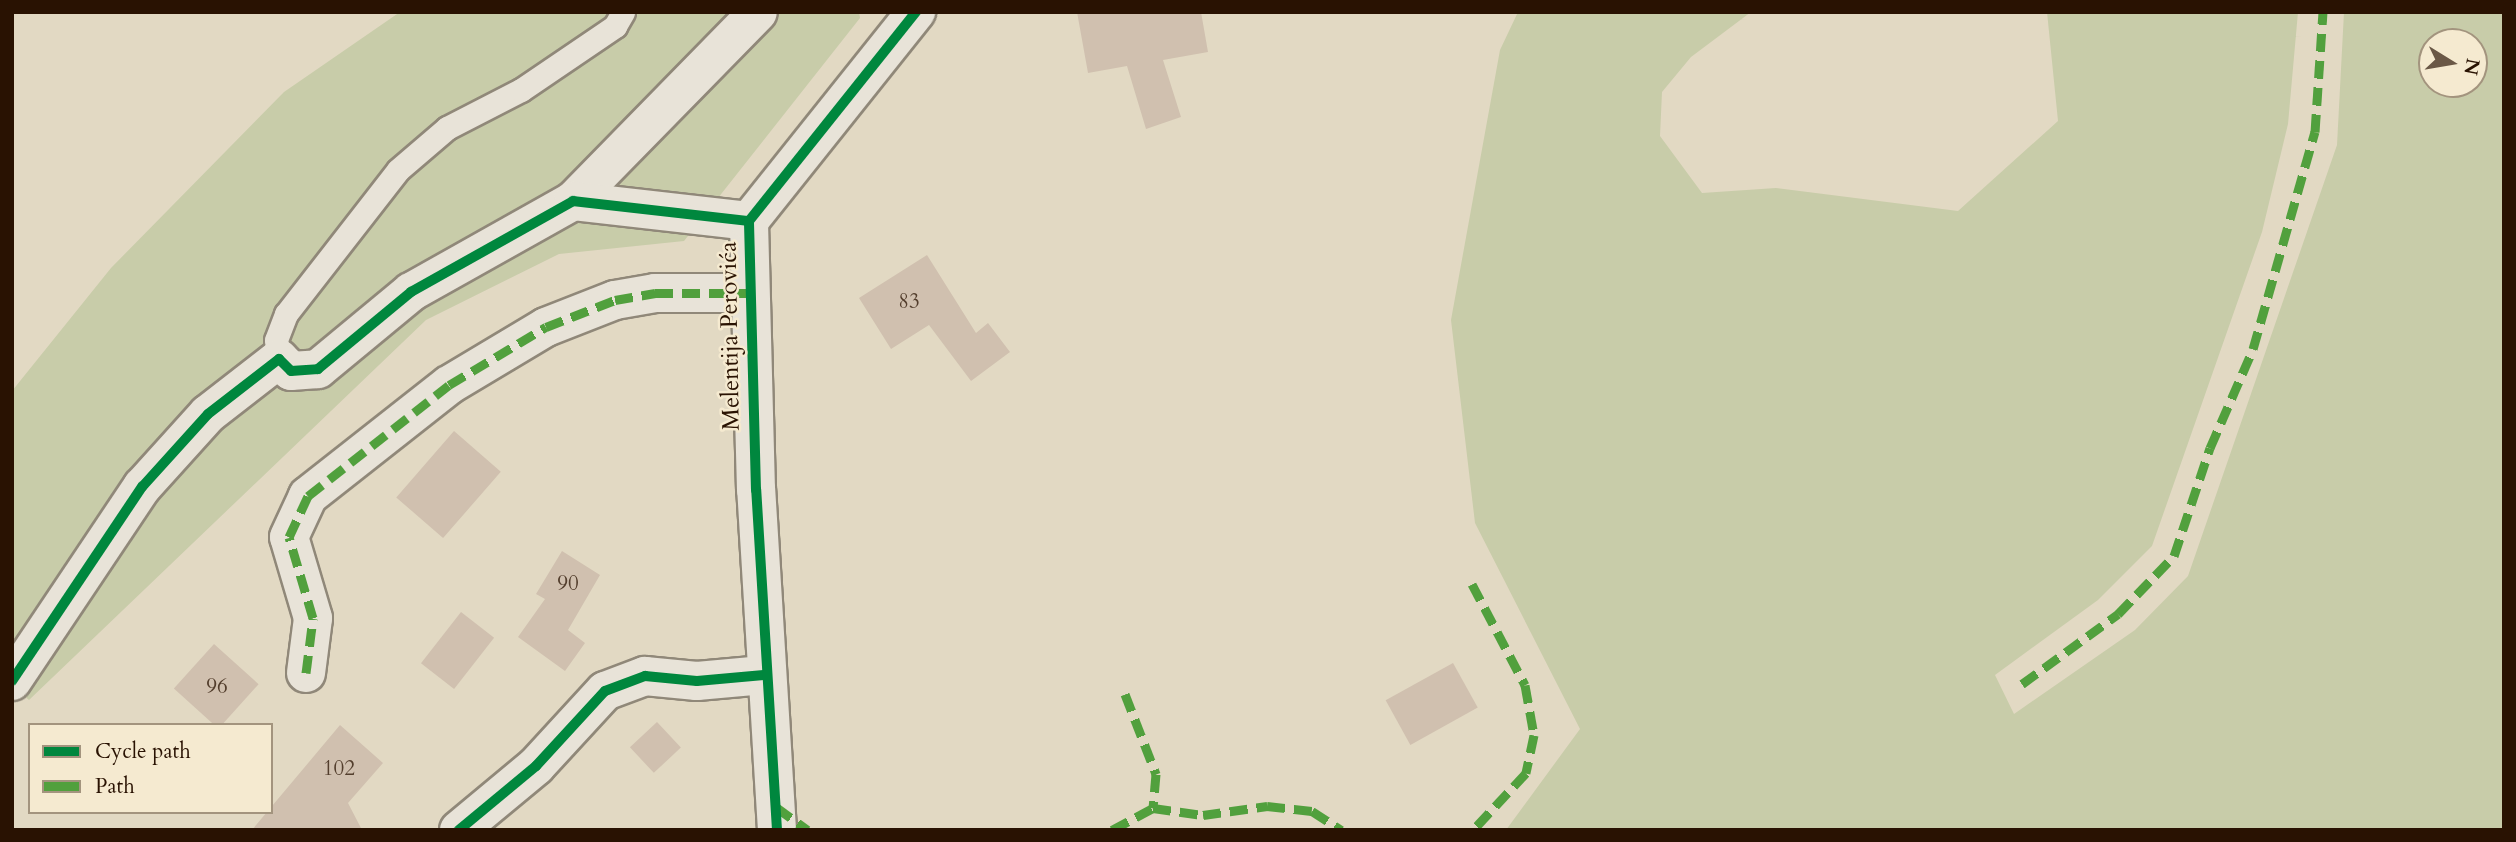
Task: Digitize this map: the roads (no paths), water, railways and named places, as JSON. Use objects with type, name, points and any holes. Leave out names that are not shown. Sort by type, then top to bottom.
[{"type":"street","points":[[12,681],[142,487],[208,414],[279,359],[292,371],[318,369],[411,292],[573,201],[758,12]]},
{"type":"street","name":"Melentija Perovića","points":[[777,830],[764,675],[748,293],[749,221],[885,43],[916,12]]},
{"type":"street","points":[[573,201],[749,221]]},
{"type":"street","name":"Melentija Perovića","points":[[306,673],[313,618],[289,537],[307,496],[449,385],[546,327],[615,300],[655,293],[748,293]]},
{"type":"street","points":[[459,830],[536,766],[605,691],[645,676],[697,681],[764,675]]},
{"type":"lane","points":[[279,359],[276,340],[286,314],[398,170],[447,128],[521,90],[615,26],[623,12]]}]
